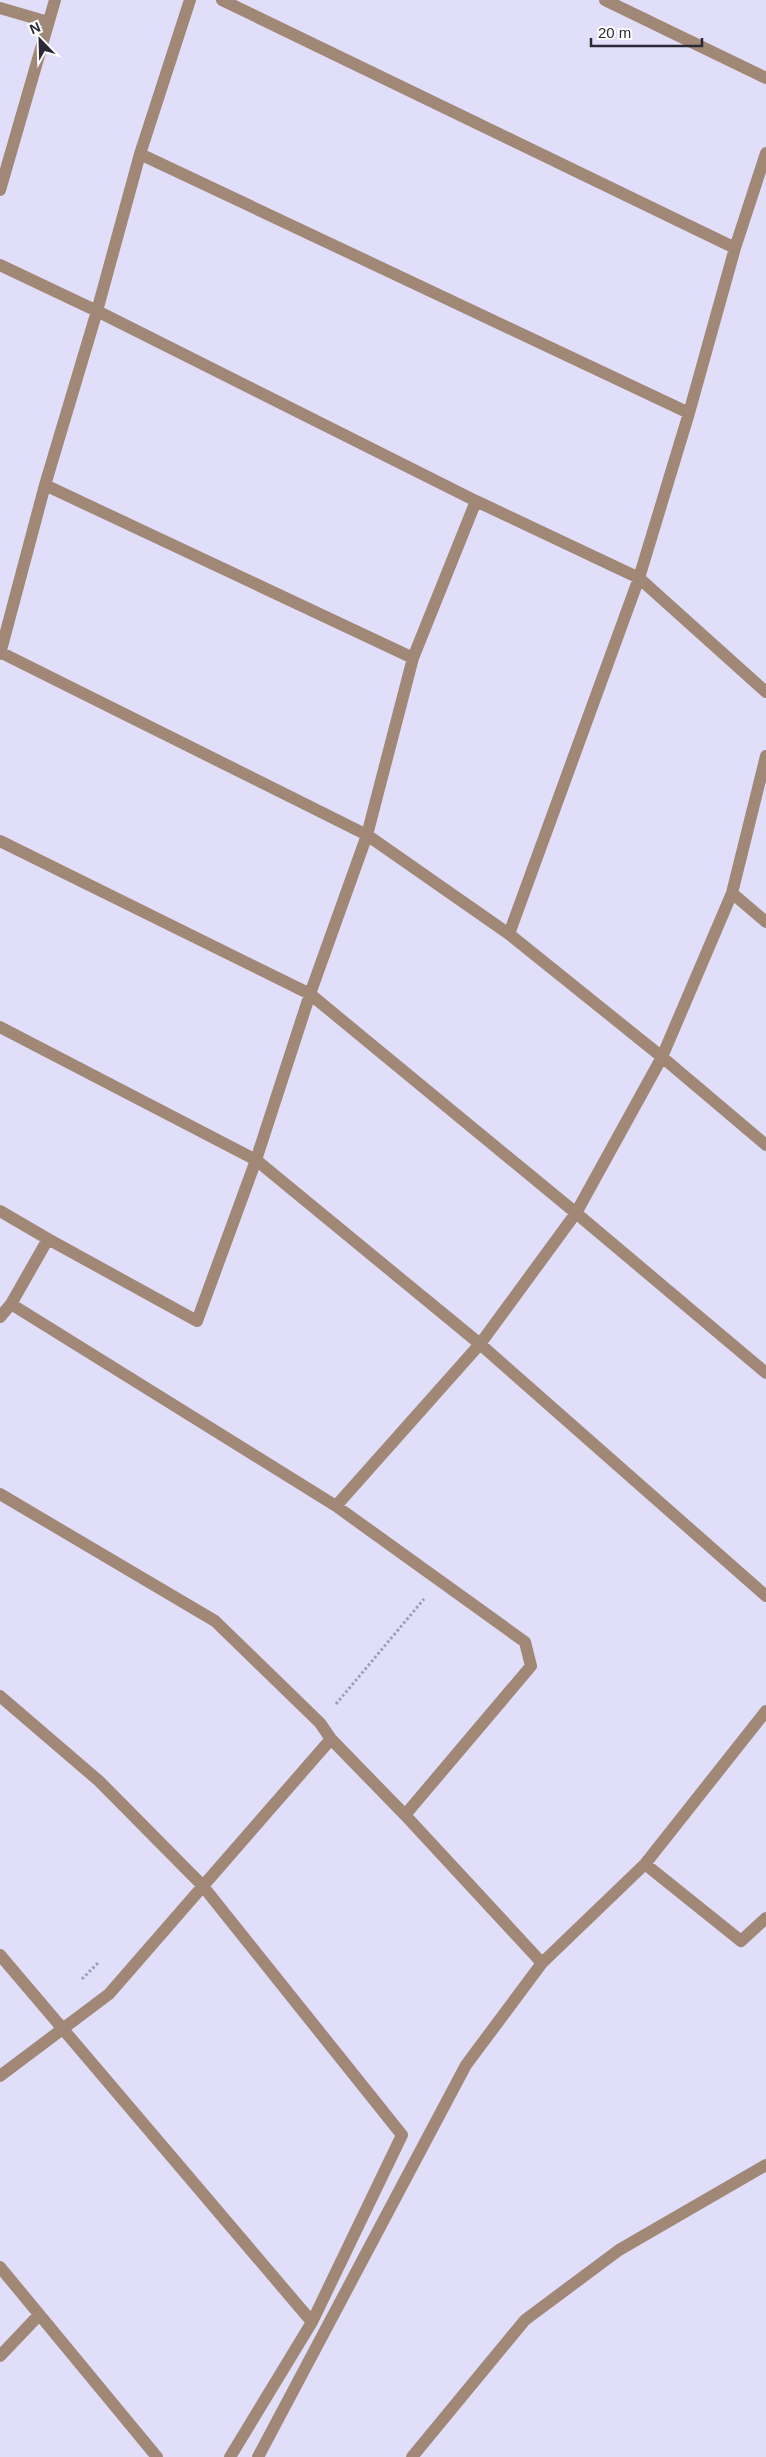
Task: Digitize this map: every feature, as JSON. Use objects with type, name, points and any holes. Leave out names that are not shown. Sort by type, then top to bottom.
[{"type":"street","points":[[0,190],[55,0]]},
{"type":"street","points":[[190,0],[140,154],[97,311],[45,485],[0,653],[367,836],[509,934],[766,1145]]},
{"type":"street","points":[[222,0],[735,248]]},
{"type":"street","points":[[605,0],[766,78]]},
{"type":"street","points":[[0,8],[48,22]]},
{"type":"street","points":[[509,934],[638,578],[689,413],[735,248],[766,153]]},
{"type":"street","points":[[140,154],[689,413]]},
{"type":"street","points":[[0,265],[97,311],[476,501],[638,578],[766,692]]},
{"type":"street","points":[[45,485],[413,658]]},
{"type":"street","points":[[0,1211],[197,1321],[256,1160],[310,994],[367,836],[413,658],[476,501]]},
{"type":"street","points":[[336,1506],[480,1344],[576,1213],[662,1058],[732,893],[766,756]]},
{"type":"street","points":[[0,841],[310,994],[576,1213],[766,1373]]},
{"type":"street","points":[[732,893],[766,922]]},
{"type":"street","points":[[0,1027],[256,1160],[480,1344],[766,1596]]},
{"type":"street","points":[[0,1317],[11,1304],[48,1239]]},
{"type":"street","points":[[11,1304],[336,1506],[525,1642],[531,1666],[405,1815]]},
{"type":"street","points":[[0,1494],[215,1621],[320,1723],[331,1739],[405,1815],[542,1963]]},
{"type":"street","points":[[0,1696],[99,1781],[202,1885],[402,2135],[312,2322],[230,2457]]},
{"type":"street","points":[[258,2457],[466,2065],[542,1963],[645,1864],[766,1711]]},
{"type":"street","points":[[0,2076],[109,1994],[331,1739]]},
{"type":"street","points":[[645,1864],[741,1941],[766,1918]]},
{"type":"street","points":[[0,1955],[312,2322]]},
{"type":"street","points":[[412,2457],[525,2320],[619,2250],[766,2165]]},
{"type":"street","points":[[0,2267],[38,2316],[157,2457]]},
{"type":"street","points":[[0,2356],[38,2316]]}]
